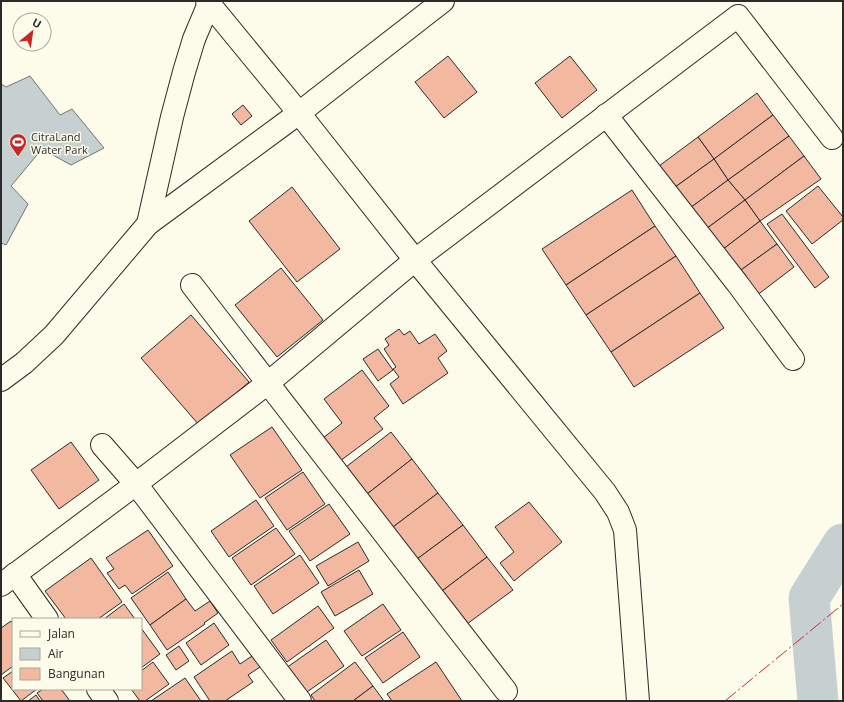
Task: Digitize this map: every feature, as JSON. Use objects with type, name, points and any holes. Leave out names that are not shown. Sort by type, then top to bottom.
[{"type":"street","points":[[1,380],[24,363],[54,335],[148,224],[299,113],[443,1]]},
{"type":"street","points":[[148,224],[163,153],[184,72],[194,40],[209,2],[415,260],[605,492],[618,512],[624,530],[638,701]]},
{"type":"street","points":[[46,618],[8,580],[268,383],[415,260],[738,16],[832,138]]},
{"type":"street","points":[[606,116],[737,283],[793,359]]},
{"type":"street","points":[[192,285],[506,691]]},
{"type":"street","points":[[102,445],[136,484],[300,701]]},
{"type":"street","points":[[99,690],[107,701]]},
{"type":"water","name":"CitraLand Water Park","points":[[30,76],[60,115],[72,109],[104,148],[71,165],[42,149],[11,186],[28,204],[6,245],[1,243],[1,84],[6,87]]},
{"type":"building","points":[[448,56],[477,92],[444,118],[415,82]]},
{"type":"building","points":[[570,56],[597,90],[562,118],[535,83]]},
{"type":"building","points":[[757,93],[773,115],[714,159],[698,137]]},
{"type":"building","points":[[243,105],[252,116],[241,125],[232,114]]},
{"type":"building","points":[[773,115],[789,136],[728,180],[714,159]]},
{"type":"building","points":[[789,136],[804,156],[745,200],[728,180]]},
{"type":"building","points":[[698,137],[714,159],[671,190],[655,169]]},
{"type":"building","points":[[804,156],[821,179],[760,221],[745,200]]},
{"type":"building","points":[[714,159],[728,180],[686,211],[671,190]]},
{"type":"building","points":[[728,180],[745,200],[702,232],[686,211]]},
{"type":"building","points":[[818,186],[843,217],[843,220],[812,244],[786,211]]},
{"type":"building","points":[[292,187],[340,249],[297,282],[249,221]]},
{"type":"building","points":[[632,190],[655,226],[566,285],[542,249]]},
{"type":"building","points":[[745,200],[760,221],[718,253],[702,232]]},
{"type":"building","points":[[782,214],[829,277],[815,288],[767,224]]},
{"type":"building","points":[[760,221],[777,244],[734,275],[718,253]]},
{"type":"building","points":[[655,226],[676,256],[586,315],[566,285]]},
{"type":"building","points":[[777,244],[794,267],[752,299],[734,275]]},
{"type":"building","points":[[676,256],[700,293],[611,352],[586,315]]},
{"type":"building","points":[[281,268],[323,320],[277,357],[235,305]]},
{"type":"building","points":[[700,293],[724,328],[634,387],[611,352]]},
{"type":"building","points":[[191,315],[249,382],[199,425],[141,358]]},
{"type":"building","points":[[399,329],[404,335],[410,331],[419,344],[435,334],[447,351],[438,358],[448,373],[403,404],[390,384],[399,377],[393,369],[396,367],[384,349],[389,345],[385,339]]},
{"type":"building","points":[[378,349],[393,370],[378,381],[363,359]]},
{"type":"building","points":[[362,370],[389,406],[374,418],[383,429],[340,461],[323,438],[342,423],[324,399]]},
{"type":"building","points":[[272,427],[302,470],[260,498],[230,455]]},
{"type":"building","points":[[391,432],[412,459],[367,494],[346,467]]},
{"type":"building","points":[[71,442],[99,480],[59,509],[31,470]]},
{"type":"building","points":[[412,459],[438,493],[393,527],[367,494]]},
{"type":"building","points":[[303,472],[325,504],[287,530],[265,498]]},
{"type":"building","points":[[438,493],[463,525],[417,559],[393,527]]},
{"type":"building","points":[[256,500],[274,526],[229,557],[211,531]]},
{"type":"building","points":[[529,502],[562,542],[514,581],[500,563],[514,552],[495,527]]},
{"type":"building","points":[[329,504],[350,534],[310,561],[289,531]]},
{"type":"building","points":[[463,525],[487,557],[442,591],[417,559]]},
{"type":"building","points":[[276,528],[295,554],[251,585],[232,558]]},
{"type":"building","points":[[148,530],[173,566],[132,594],[125,585],[119,589],[107,573],[114,569],[106,558]]},
{"type":"building","points":[[358,542],[369,561],[328,586],[316,566]]},
{"type":"building","points":[[300,555],[319,583],[273,614],[254,586]]},
{"type":"building","points":[[487,557],[513,590],[467,624],[442,591]]},
{"type":"building","points":[[91,558],[122,602],[99,618],[65,618],[45,591]]},
{"type":"building","points":[[359,570],[373,594],[335,616],[321,592]]},
{"type":"building","points":[[168,572],[186,599],[150,625],[131,598]]},
{"type":"building","points":[[186,599],[195,611],[210,601],[218,613],[204,623],[205,624],[167,650],[150,625]]},
{"type":"building","points":[[124,604],[134,618],[105,618]]},
{"type":"building","points":[[383,604],[401,630],[362,656],[344,631]]},
{"type":"building","points":[[318,606],[334,628],[287,662],[271,640]]},
{"type":"building","points":[[11,621],[12,622],[12,667],[1,675],[1,628]]},
{"type":"building","points":[[214,623],[229,645],[201,665],[186,643]]},
{"type":"building","points":[[142,629],[160,654],[142,667]]},
{"type":"building","points":[[403,632],[420,657],[383,683],[365,658]]},
{"type":"building","points":[[326,640],[344,666],[304,694],[286,668]]},
{"type":"building","points":[[179,646],[189,661],[176,670],[166,655]]},
{"type":"building","points":[[232,651],[240,664],[255,654],[263,665],[248,675],[253,682],[225,701],[210,701],[194,677]]},
{"type":"building","points":[[153,662],[169,684],[145,701],[140,701],[132,690],[142,690],[142,670]]},
{"type":"building","points":[[355,662],[373,686],[353,701],[315,701],[311,695]]},
{"type":"building","points":[[436,662],[462,701],[392,701],[387,694]]},
{"type":"building","points":[[12,672],[12,690],[3,678]]},
{"type":"building","points":[[185,678],[201,701],[151,701]]},
{"type":"building","points":[[373,686],[384,701],[353,701]]},
{"type":"building","points":[[12,690],[36,690],[21,701]]},
{"type":"building","points":[[42,690],[62,690],[70,701],[43,701],[37,693]]},
{"type":"building","points":[[36,695],[40,701],[28,701]]},
{"type":"waterway","points":[[818,701],[809,598],[843,544]]},
{"type":"power","points":[[725,701],[843,604]]},
{"type":"place","name":"CitraLand Water Park","points":[[18,157]]}]
